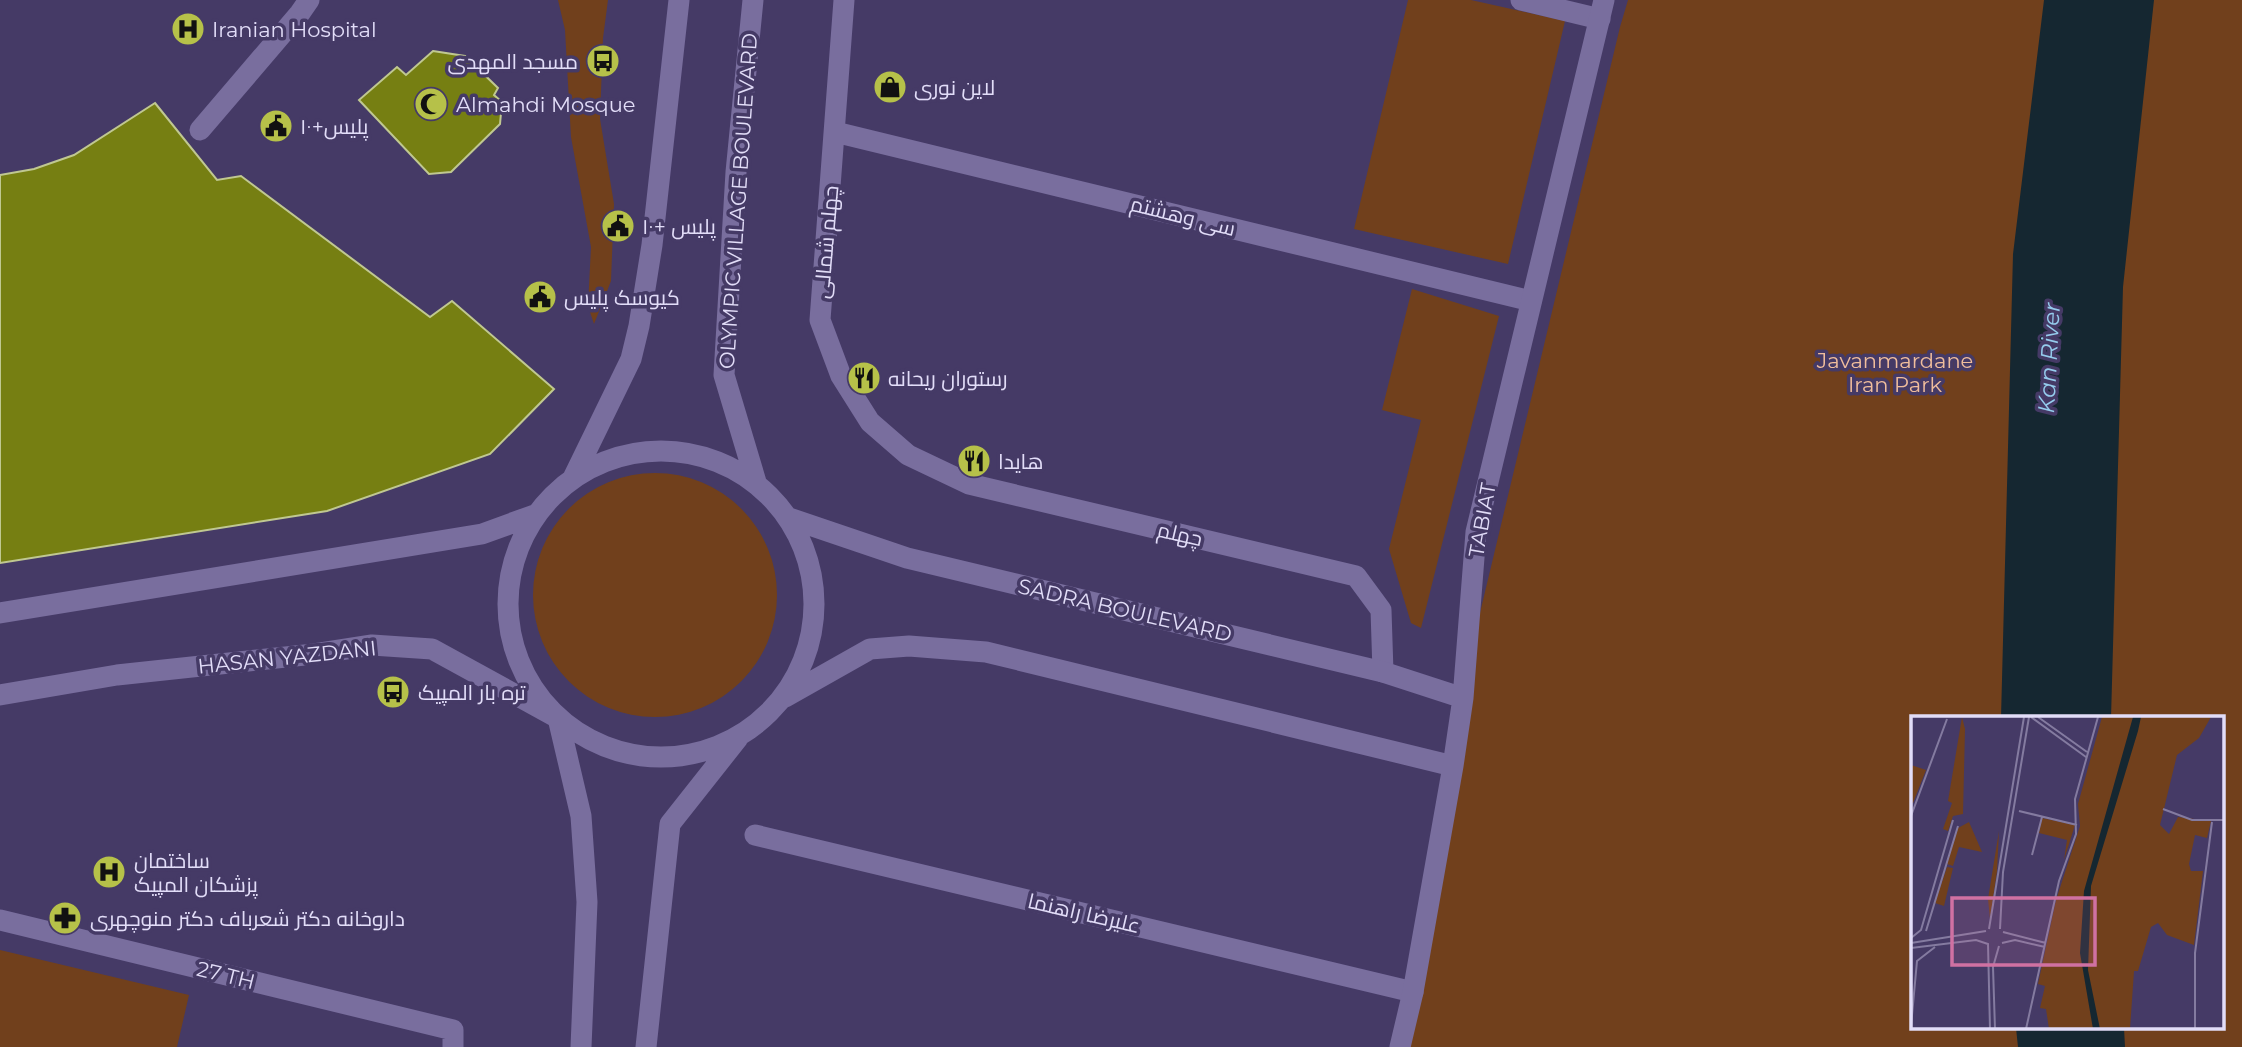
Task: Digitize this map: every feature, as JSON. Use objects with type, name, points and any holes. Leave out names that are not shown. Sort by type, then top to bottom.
[{"type":"street","points":[[200,130],[309,0]]},
{"type":"street","points":[[573,478],[617,457],[666,450],[713,459],[756,482],[789,518],[810,561],[816,609],[807,656],[783,698],[763,720],[738,737],[693,754],[646,757],[598,744],[558,718],[529,684],[512,642],[507,598],[516,554],[537,514],[573,478],[631,359],[654,232],[679,0]]},
{"type":"street","name":"OLYMPIC VILLAGE BOULEVARD","points":[[753,0],[736,172],[724,375],[756,482]]},
{"type":"street","name":"چهلم شمالی","points":[[844,0],[820,320],[841,376],[862,410],[870,422],[908,455]]},
{"type":"street","points":[[1521,0],[1602,9]]},
{"type":"street","name":"TABIAT","points":[[1400,1047],[1413,992],[1453,766],[1463,698],[1476,533],[1602,9]]},
{"type":"street","name":"سی وهشتم","points":[[835,132],[1531,301]]},
{"type":"street","name":"چهلم","points":[[908,455],[970,484],[1356,576],[1381,610],[1383,672]]},
{"type":"street","points":[[0,613],[482,534],[537,514]]},
{"type":"street","name":"SADRA BOULEVARD","points":[[789,518],[907,558],[1383,672],[1463,698]]},
{"type":"street","name":"HASAN YAZDANI","points":[[0,695],[117,675],[314,654],[372,645],[432,649],[558,718]]},
{"type":"street","points":[[783,698],[870,649],[909,646],[986,652],[1453,766]]},
{"type":"street","points":[[558,718],[581,816],[584,853],[587,902],[581,1047]]},
{"type":"street","points":[[646,1047],[670,824],[738,737]]},
{"type":"street","name":"علیرضا راهنما","points":[[755,835],[1413,992]]},
{"type":"street","name":"27 TH","points":[[0,920],[453,1039]]},
{"type":"green space","points":[[558,0],[608,0],[603,38],[600,119],[614,204],[611,281],[594,324],[588,306],[591,247],[571,137],[565,30]]},
{"type":"green space","points":[[1408,0],[1471,0],[1565,21],[1508,264],[1354,229]]},
{"type":"green space","name":"Javanmardane Iran Park","points":[[1628,0],[2242,0],[2242,1047],[1409,1047],[1479,617]]},
{"type":"green space","points":[[1412,289],[1499,316],[1421,628],[1411,623],[1389,549],[1421,420],[1382,410]]},
{"type":"green space","points":[[643,473],[667,473],[691,478],[713,487],[742,508],[757,527],[768,548],[775,571],[775,619],[768,642],[757,663],[742,682],[713,703],[691,712],[667,717],[643,717],[619,712],[597,703],[577,690],[560,673],[547,653],[538,631],[533,607],[533,583],[538,559],[547,537],[560,517],[577,500],[597,487],[619,478]]},
{"type":"green space","points":[[0,950],[189,995],[177,1047],[0,1047]]},
{"type":"water","name":"Kan River","points":[[2044,0],[2154,0],[2123,287],[2111,716],[2001,716],[2013,254]]},
{"type":"water","points":[[2016,1030],[2124,1030],[2125,1047],[2018,1047]]},
{"type":"building","points":[[433,51],[465,56],[498,88],[494,95],[502,102],[500,124],[451,172],[429,174],[359,100],[397,67],[406,75]]},
{"type":"building","points":[[155,103],[217,180],[241,176],[430,317],[452,301],[554,389],[490,454],[327,511],[0,563],[0,175],[34,169],[74,155]]},
{"type":"place","name":"Iranian Hospital","points":[[188,29]]},
{"type":"place","name":"مسجد المهدی","points":[[603,61]]},
{"type":"place","name":"لاین نوری","points":[[890,87]]},
{"type":"place","name":"Almahdi Mosque","points":[[431,104]]},
{"type":"place","name":"پلیس+۱۰","points":[[276,126]]},
{"type":"place","name":"پلیس +۱۰","points":[[618,226]]},
{"type":"place","name":"کیوسک پلیس","points":[[540,297]]},
{"type":"place","name":"رستوران ریحانه","points":[[864,378]]},
{"type":"place","name":"هایدا","points":[[974,461]]},
{"type":"place","name":"تره بار المپیک","points":[[393,692]]},
{"type":"place","name":"ساختمان پزشکان المپیک","points":[[109,872]]},
{"type":"place","name":"داروخانه دکتر شعرباف دکتر منوچهری","points":[[65,918]]}]
